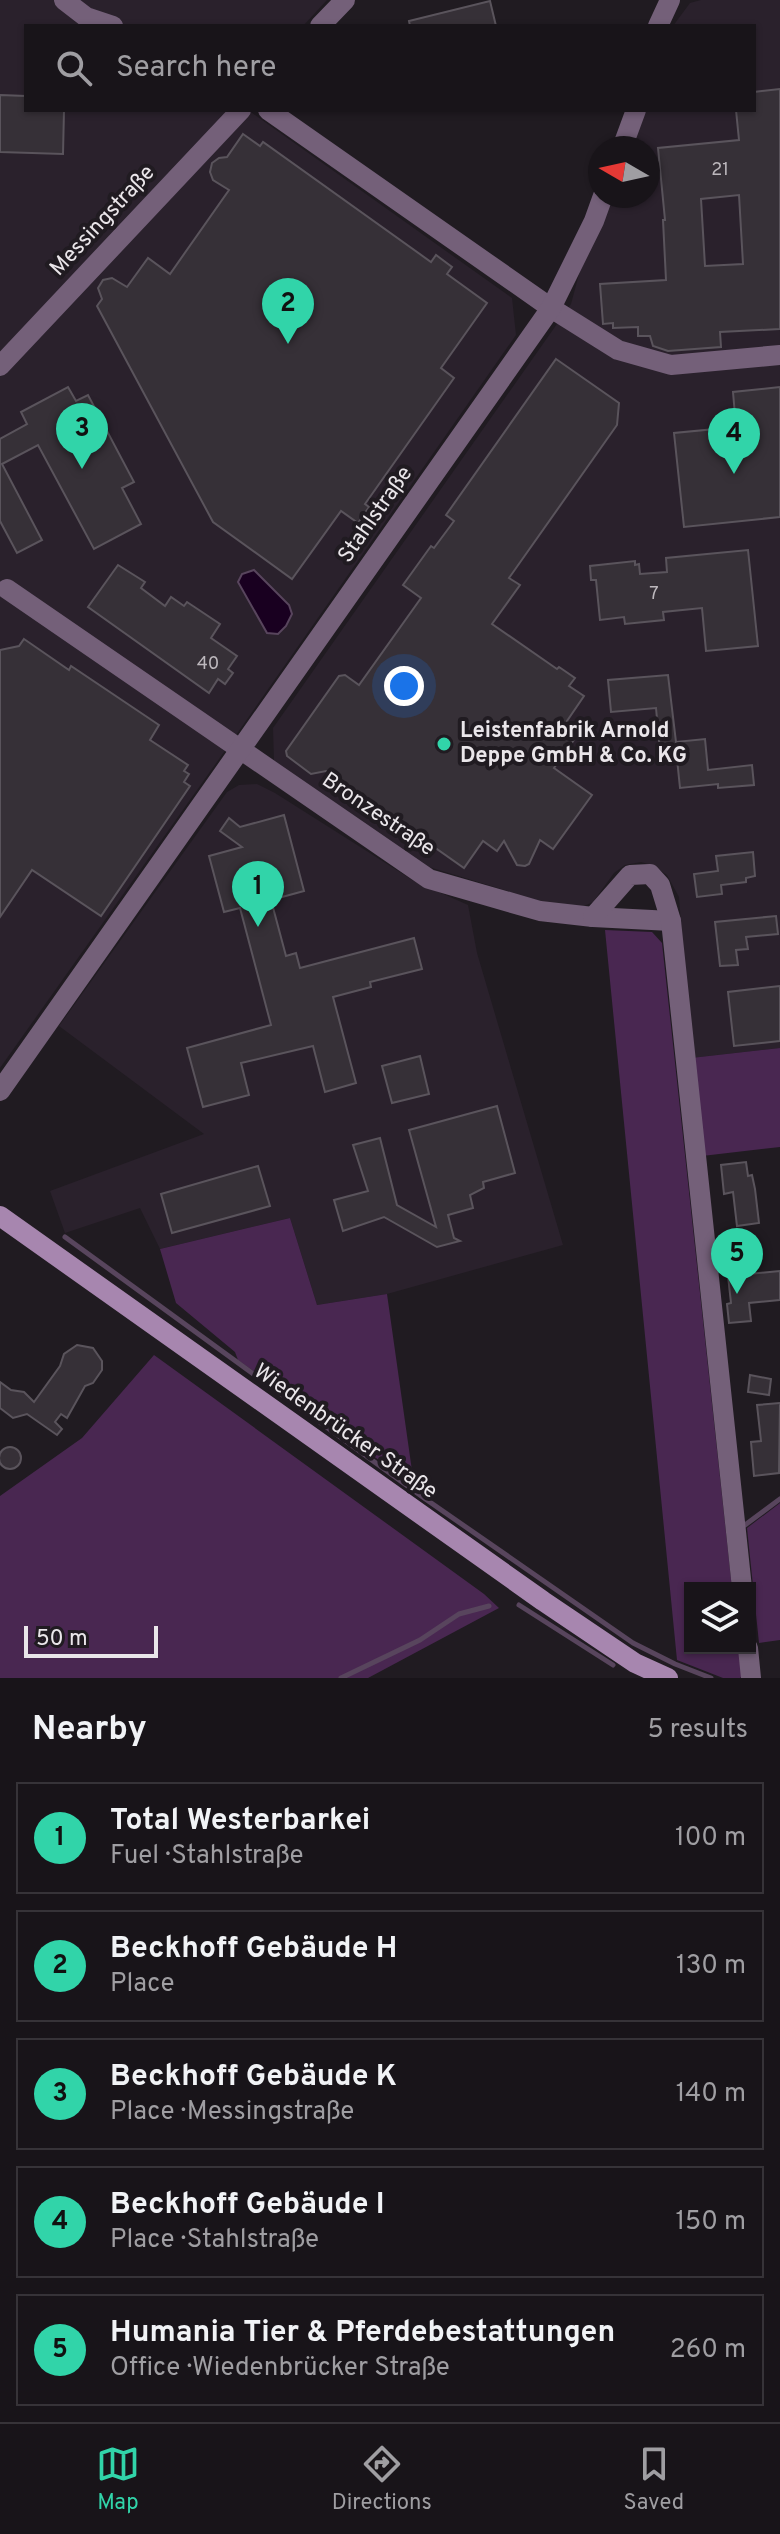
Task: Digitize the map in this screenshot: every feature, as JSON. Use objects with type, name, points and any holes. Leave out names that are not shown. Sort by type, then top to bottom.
[{"type":"main road","name":"Wiedenbrücker Straße","points":[[0,1216],[543,1601],[635,1663],[668,1678]]},
{"type":"street","points":[[64,0],[86,17],[107,24]]},
{"type":"street","points":[[322,24],[345,0]]},
{"type":"street","points":[[659,24],[669,0]]},
{"type":"street","name":"Messingstraße","points":[[0,366],[239,112]]},
{"type":"street","points":[[271,112],[551,308],[618,350],[671,365],[780,355]]},
{"type":"street","points":[[626,136],[635,112]]},
{"type":"street","name":"Stahlstraße","points":[[0,1091],[551,308],[599,208]]},
{"type":"street","points":[[7,589],[240,749]]},
{"type":"street","name":"Bronzestraße","points":[[240,749],[429,879],[540,911],[671,921]]},
{"type":"street","points":[[593,917],[630,875],[650,874],[660,885],[671,921],[741,1582]]},
{"type":"street","points":[[749,1654],[751,1678]]},
{"type":"shaded area","points":[[0,0],[327,0],[305,24],[24,24],[24,112],[251,112],[512,298],[516,335],[0,1068]]},
{"type":"shaded area","points":[[701,0],[780,0],[780,1048],[691,1058],[679,897],[667,875],[641,862],[625,865],[614,873],[593,902],[582,907],[543,902],[429,867],[274,761],[273,728],[571,304],[582,263],[605,208],[660,208],[660,136],[634,136],[643,112],[756,112],[756,24],[674,24],[690,3]]},
{"type":"shaded area","points":[[254,570],[289,605],[292,614],[278,634],[267,633],[238,582],[242,574]]},
{"type":"shaded area","points":[[257,784],[414,881],[468,905],[477,953],[563,1245],[387,1294],[317,1305],[290,1218],[160,1249],[140,1208],[65,1233],[50,1191],[204,1134],[59,1026],[227,792],[239,785]]},
{"type":"shaded area","points":[[605,930],[652,932],[662,943],[731,1582],[684,1582],[684,1654],[740,1654],[742,1676],[723,1678],[677,1660]]},
{"type":"shaded area","points":[[780,1048],[780,1147],[702,1156],[691,1058]]},
{"type":"shaded area","points":[[290,1218],[317,1305],[387,1294],[414,1485],[238,1360],[235,1352],[176,1303],[160,1249]]},
{"type":"shaded area","points":[[154,1355],[484,1594],[499,1608],[368,1678],[0,1678],[0,1496],[82,1438]]},
{"type":"shaded area","points":[[780,1503],[780,1640],[759,1643],[756,1582],[753,1582],[747,1528]]},
{"type":"building","points":[[490,1],[496,24],[410,24],[409,21]]},
{"type":"building","points":[[780,89],[780,329],[720,332],[721,347],[668,351],[653,346],[650,336],[638,336],[638,327],[613,328],[613,323],[603,324],[600,284],[666,280],[660,148],[739,140],[736,112],[756,112],[756,92]],"holes":[[[739,195],[743,264],[705,266],[701,199]]]},
{"type":"building","points":[[0,95],[24,96],[24,112],[64,112],[63,154],[0,152]]},
{"type":"building","points":[[243,134],[260,146],[263,142],[431,262],[436,255],[452,267],[447,274],[487,303],[441,368],[454,378],[365,504],[369,507],[358,523],[341,511],[292,579],[213,522],[97,306],[102,299],[98,288],[103,280],[112,278],[127,287],[148,258],[170,274],[229,190],[213,180],[210,172],[212,163],[227,157]]},
{"type":"building","points":[[556,359],[619,403],[617,425],[509,578],[520,585],[492,624],[575,678],[569,686],[584,696],[567,721],[581,730],[554,768],[592,795],[553,849],[540,840],[529,864],[517,865],[504,841],[497,851],[483,841],[464,868],[326,771],[311,774],[287,756],[286,751],[339,676],[345,675],[359,685],[421,598],[403,585],[431,546],[434,548],[454,521],[446,515]]},
{"type":"building","points":[[68,387],[76,401],[88,395],[134,482],[122,488],[141,524],[94,549],[38,445],[2,464],[42,540],[17,553],[0,521],[0,439],[27,424],[21,412]]},
{"type":"building","points":[[780,387],[780,517],[684,527],[674,433],[736,427],[733,392]]},
{"type":"building","points":[[748,550],[758,646],[706,651],[702,608],[663,612],[664,620],[625,624],[624,617],[600,620],[596,580],[591,580],[590,566],[635,561],[635,565],[639,564],[640,574],[667,572],[666,558]]},
{"type":"building","points":[[118,565],[145,582],[141,588],[165,606],[171,597],[184,606],[187,602],[220,624],[211,638],[237,656],[228,669],[233,673],[225,684],[218,679],[209,693],[88,607]]},
{"type":"building","points":[[24,639],[69,670],[71,666],[159,725],[150,740],[188,765],[184,771],[189,774],[184,782],[190,786],[101,916],[32,870],[0,917],[0,650],[19,646]]},
{"type":"building","points":[[668,675],[676,742],[705,739],[708,770],[752,765],[754,785],[718,788],[718,784],[680,788],[676,749],[660,751],[656,708],[611,712],[608,680]]},
{"type":"building","points":[[284,815],[304,891],[271,900],[286,956],[296,953],[300,968],[414,938],[422,969],[370,982],[371,987],[333,997],[356,1083],[325,1092],[313,1046],[241,1063],[249,1095],[203,1107],[187,1048],[271,1025],[240,908],[224,912],[209,856],[242,847],[220,831],[229,818],[240,827]]},
{"type":"building","points":[[753,852],[755,876],[746,878],[746,882],[721,885],[722,894],[697,897],[694,874],[718,871],[716,856]]},
{"type":"building","points":[[776,916],[778,934],[746,937],[748,949],[736,950],[738,965],[720,966],[715,922]]},
{"type":"building","points":[[780,986],[780,1041],[734,1046],[728,992]]},
{"type":"building","points":[[420,1056],[429,1094],[392,1103],[382,1066]]},
{"type":"building","points":[[497,1106],[515,1173],[483,1182],[484,1188],[470,1195],[473,1208],[448,1215],[454,1238],[460,1241],[437,1247],[384,1217],[343,1231],[334,1200],[368,1191],[353,1145],[380,1138],[397,1205],[436,1227],[409,1130]]},
{"type":"building","points":[[746,1162],[748,1176],[752,1175],[755,1189],[759,1223],[737,1226],[733,1192],[724,1194],[721,1165]]},
{"type":"building","points":[[258,1166],[270,1206],[172,1233],[161,1194]]},
{"type":"building","points":[[780,1271],[780,1300],[749,1303],[751,1321],[729,1323],[727,1304],[731,1303],[728,1276]]},
{"type":"building","points":[[77,1345],[93,1348],[102,1361],[102,1370],[93,1383],[85,1386],[67,1418],[61,1414],[55,1422],[62,1429],[57,1435],[27,1414],[13,1418],[0,1408],[0,1382],[11,1390],[24,1392],[34,1402],[60,1366],[64,1354]]},
{"type":"building","points":[[750,1375],[771,1379],[769,1395],[748,1392]]},
{"type":"building","points":[[780,1403],[779,1473],[754,1476],[751,1442],[761,1441],[757,1405]]},
{"type":"building","points":[[10,1447],[18,1450],[21,1458],[18,1466],[10,1469],[2,1466],[-1,1458],[2,1450]]},
{"type":"waterway","points":[[65,1237],[424,1498],[633,1643],[711,1678]]},
{"type":"waterway","points":[[745,1525],[780,1499]]},
{"type":"waterway","points":[[519,1605],[613,1665]]},
{"type":"waterway","points":[[341,1678],[420,1640],[459,1614],[489,1606]]},
{"type":"place","name":"Beckhoff Gebäude H","points":[[288,344]]},
{"type":"place","name":"Beckhoff Gebäude K","points":[[82,469]]},
{"type":"place","name":"Beckhoff Gebäude I","points":[[734,474]]},
{"type":"place","name":"Leistenfabrik Arnold Deppe GmbH & Co. KG","points":[[444,744]]},
{"type":"place","name":"Total Westerbarkei","points":[[258,927]]},
{"type":"place","name":"Humania Tier & Pferdebestattungen","points":[[737,1294]]}]
